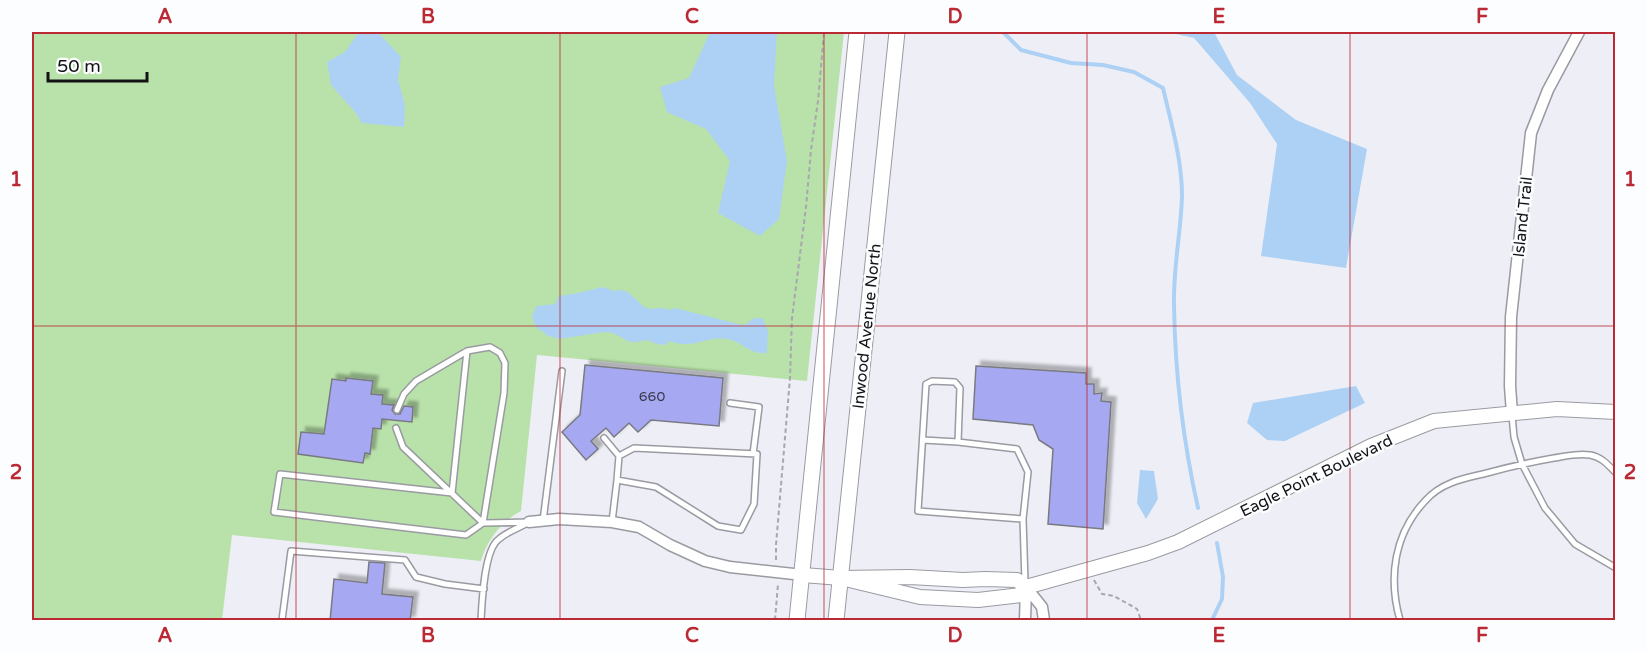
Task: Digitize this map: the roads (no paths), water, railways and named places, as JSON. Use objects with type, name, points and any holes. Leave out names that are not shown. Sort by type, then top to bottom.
[{"type":"main road","points":[[797,621],[857,32]]},
{"type":"main road","name":"Inwood Avenue North","points":[[836,621],[897,32]]},
{"type":"street","name":"Island Trail","points":[[1512,413],[1511,317],[1532,133],[1548,90],[1579,32]]},
{"type":"street","name":"Eagle Point Boulevard","points":[[841,578],[920,597],[978,600],[1021,595],[1026,587],[1148,553],[1195,533],[1371,446],[1434,421],[1557,409],[1616,412]]},
{"type":"street","points":[[529,522],[559,519],[612,522],[639,528],[705,561],[730,567],[841,578],[1017,580],[1026,587],[1042,607],[1044,621]]},
{"type":"street","points":[[1025,621],[1026,587]]},
{"type":"lane","points":[[397,410],[404,394],[416,381],[468,351],[490,347],[500,353],[505,363],[504,393],[483,523]]},
{"type":"lane","points":[[452,493],[468,351]]},
{"type":"lane","points":[[543,520],[562,371]]},
{"type":"lane","points":[[958,442],[960,388],[956,382],[932,381],[926,384],[918,511],[1023,519]]},
{"type":"lane","points":[[730,403],[759,407],[753,454]]},
{"type":"lane","points":[[1512,413],[1514,436],[1522,464],[1545,508],[1575,544],[1616,568]]},
{"type":"lane","points":[[396,428],[403,447],[483,523]]},
{"type":"lane","points":[[604,438],[619,456],[612,522]]},
{"type":"lane","points":[[922,440],[1017,449],[1028,472],[1023,519],[1026,587]]},
{"type":"lane","points":[[617,480],[656,487],[718,526],[741,530],[754,504],[757,454],[634,448],[619,456]]},
{"type":"lane","points":[[1400,621],[1393,584],[1402,534],[1425,500],[1438,489],[1450,483],[1522,464],[1577,454],[1597,456],[1616,473]]},
{"type":"lane","points":[[452,493],[280,474],[274,512],[466,536],[483,523],[529,522]]},
{"type":"lane","points":[[481,621],[489,556],[496,540],[529,522]]},
{"type":"lane","points":[[282,621],[291,550],[405,560],[416,577],[445,584],[484,589]]},
{"type":"water","points":[[359,32],[378,32],[401,57],[398,79],[405,106],[404,127],[362,123],[331,85],[327,62],[345,52]]},
{"type":"water","points":[[710,32],[777,32],[774,85],[787,161],[779,219],[760,236],[718,213],[730,161],[706,129],[667,112],[660,87],[689,78]]},
{"type":"water","points":[[1167,32],[1214,32],[1237,75],[1296,120],[1367,149],[1346,268],[1261,256],[1277,144],[1250,103],[1194,38]]},
{"type":"water","points":[[603,287],[628,292],[649,309],[675,308],[742,325],[754,318],[763,319],[768,331],[767,353],[756,352],[727,339],[712,339],[692,344],[670,341],[665,345],[647,340],[630,342],[613,333],[604,332],[559,339],[546,335],[536,326],[532,316],[537,306],[555,304],[559,296]]},
{"type":"water","points":[[1356,386],[1365,403],[1285,441],[1267,440],[1247,423],[1253,403]]},
{"type":"water","points":[[1140,470],[1154,471],[1158,499],[1146,519],[1137,503]]},
{"type":"waterway","points":[[1003,32],[1021,50],[1071,63],[1103,65],[1134,72],[1163,88],[1176,141],[1182,182],[1174,291],[1175,330],[1184,432],[1198,508]]},
{"type":"waterway","points":[[1212,620],[1222,599],[1223,577],[1217,543]]}]
